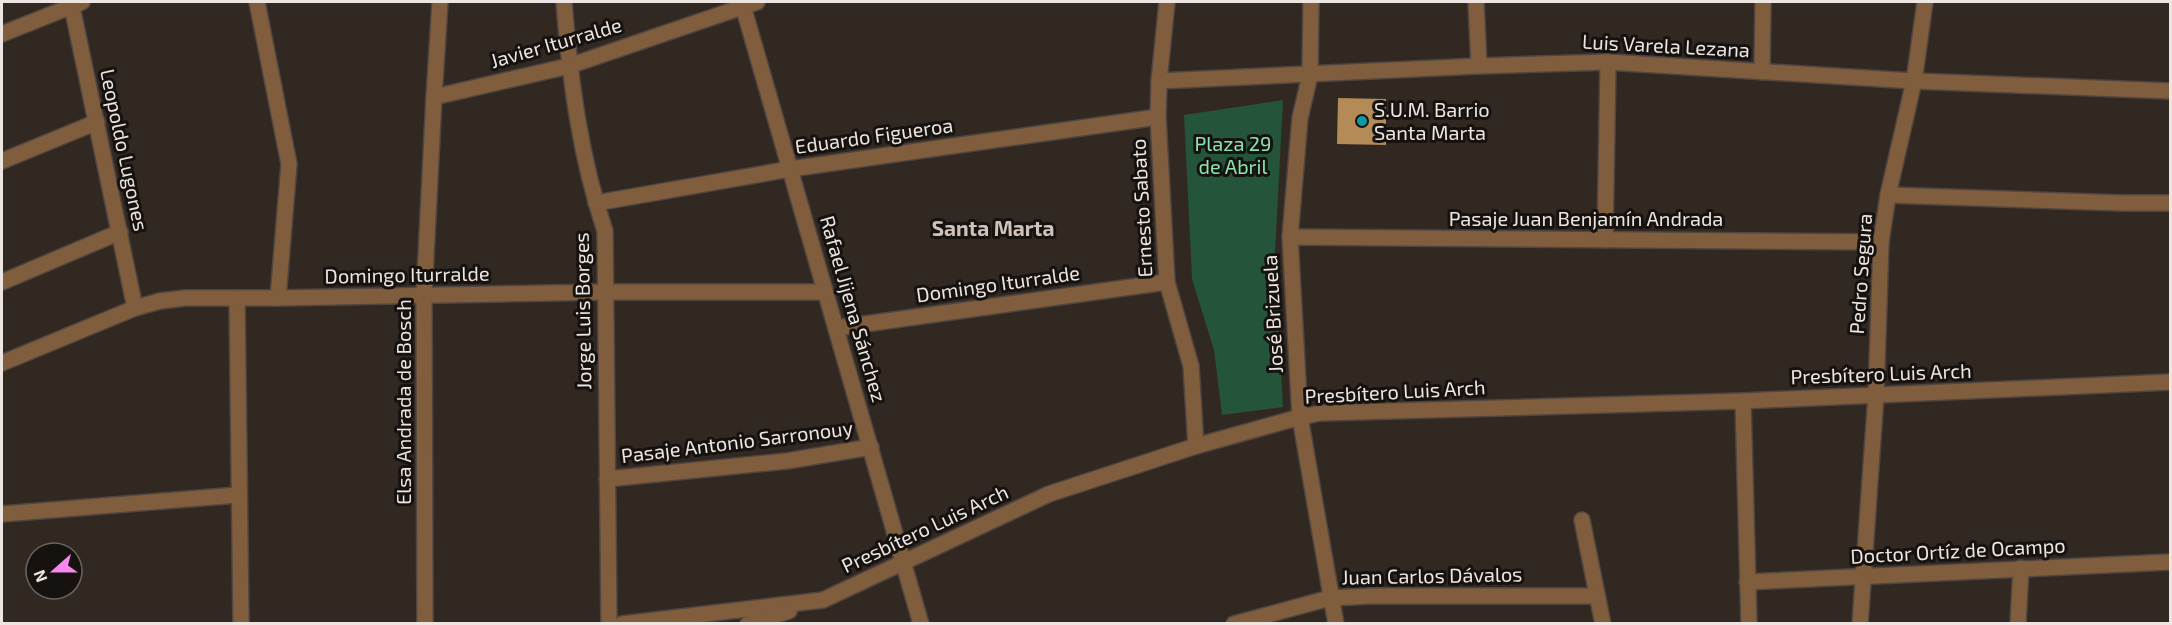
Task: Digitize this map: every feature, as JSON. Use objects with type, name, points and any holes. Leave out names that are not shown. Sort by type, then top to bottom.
[{"type":"street","points":[[257,2],[290,164],[278,298]]},
{"type":"street","name":"Elsa Andrada de Bosch","points":[[425,624],[424,296],[441,2]]},
{"type":"street","name":"Jorge Luis Borges","points":[[564,2],[569,66],[588,170],[605,231],[609,624]]},
{"type":"street","name":"Ernesto Sabato","points":[[1167,2],[1159,81],[1158,117],[1167,282],[1191,366],[1196,446]]},
{"type":"street","name":"José Brizuela","points":[[1311,2],[1310,75],[1300,118],[1290,237],[1299,417],[1336,624]]},
{"type":"street","points":[[1476,2],[1479,66]]},
{"type":"street","points":[[1762,72],[1763,2]]},
{"type":"street","name":"Pedro Segura","points":[[1860,624],[1876,395],[1881,242],[1888,195],[1914,81],[1924,2]]},
{"type":"street","points":[[2,34],[75,3]]},
{"type":"street","name":"Leopoldo Lugones","points":[[75,3],[135,308]]},
{"type":"street","name":"Javier Iturralde","points":[[434,97],[569,66],[750,4]]},
{"type":"street","name":"Rafael Jijena Sánchez","points":[[750,4],[790,169],[921,624]]},
{"type":"street","points":[[1605,240],[1608,62]]},
{"type":"street","name":"Luis Varela Lezana","points":[[1159,81],[1608,62],[1914,81],[2170,91]]},
{"type":"street","name":"Eduardo Figueroa","points":[[596,203],[790,169],[1158,117]]},
{"type":"street","points":[[2,161],[97,122]]},
{"type":"street","points":[[1888,195],[2170,203]]},
{"type":"street","points":[[2,282],[120,232]]},
{"type":"street","name":"Pasaje Juan Benjamín Andrada","points":[[1290,237],[1881,242]]},
{"type":"street","name":"Domingo Iturralde","points":[[836,328],[1167,282]]},
{"type":"street","name":"Domingo Iturralde","points":[[2,363],[135,308],[160,301],[185,298],[825,291]]},
{"type":"street","points":[[237,298],[241,624]]},
{"type":"street","name":"Presbítero Luis Arch","points":[[622,624],[823,600],[1049,494],[1196,446],[1321,413],[1743,401],[2170,382]]},
{"type":"street","points":[[1743,401],[1748,623]]},
{"type":"street","name":"Pasaje Antonio Sarronouy","points":[[607,479],[788,461],[871,447]]},
{"type":"street","points":[[2,514],[238,495]]},
{"type":"street","points":[[1582,520],[1603,624]]},
{"type":"street","name":"Doctor Ortíz de Ocampo","points":[[1747,582],[2170,562]]},
{"type":"street","points":[[2018,624],[2021,568]]},
{"type":"street","name":"Juan Carlos Dávalos","points":[[1234,624],[1330,598],[1597,596]]},
{"type":"street","points":[[748,624],[823,600]]},
{"type":"green space","name":"Plaza 29 de Abril","points":[[1283,100],[1275,253],[1283,407],[1222,415],[1214,350],[1192,279],[1184,115]]},
{"type":"building","name":"S.U.M. Barrio Santa Marta","points":[[1338,98],[1386,99],[1386,145],[1337,144]]},
{"type":"place","name":"S.U.M. Barrio Santa Marta","points":[[1362,121]]},
{"type":"district","name":"Santa Marta","points":[[993,229]]}]
